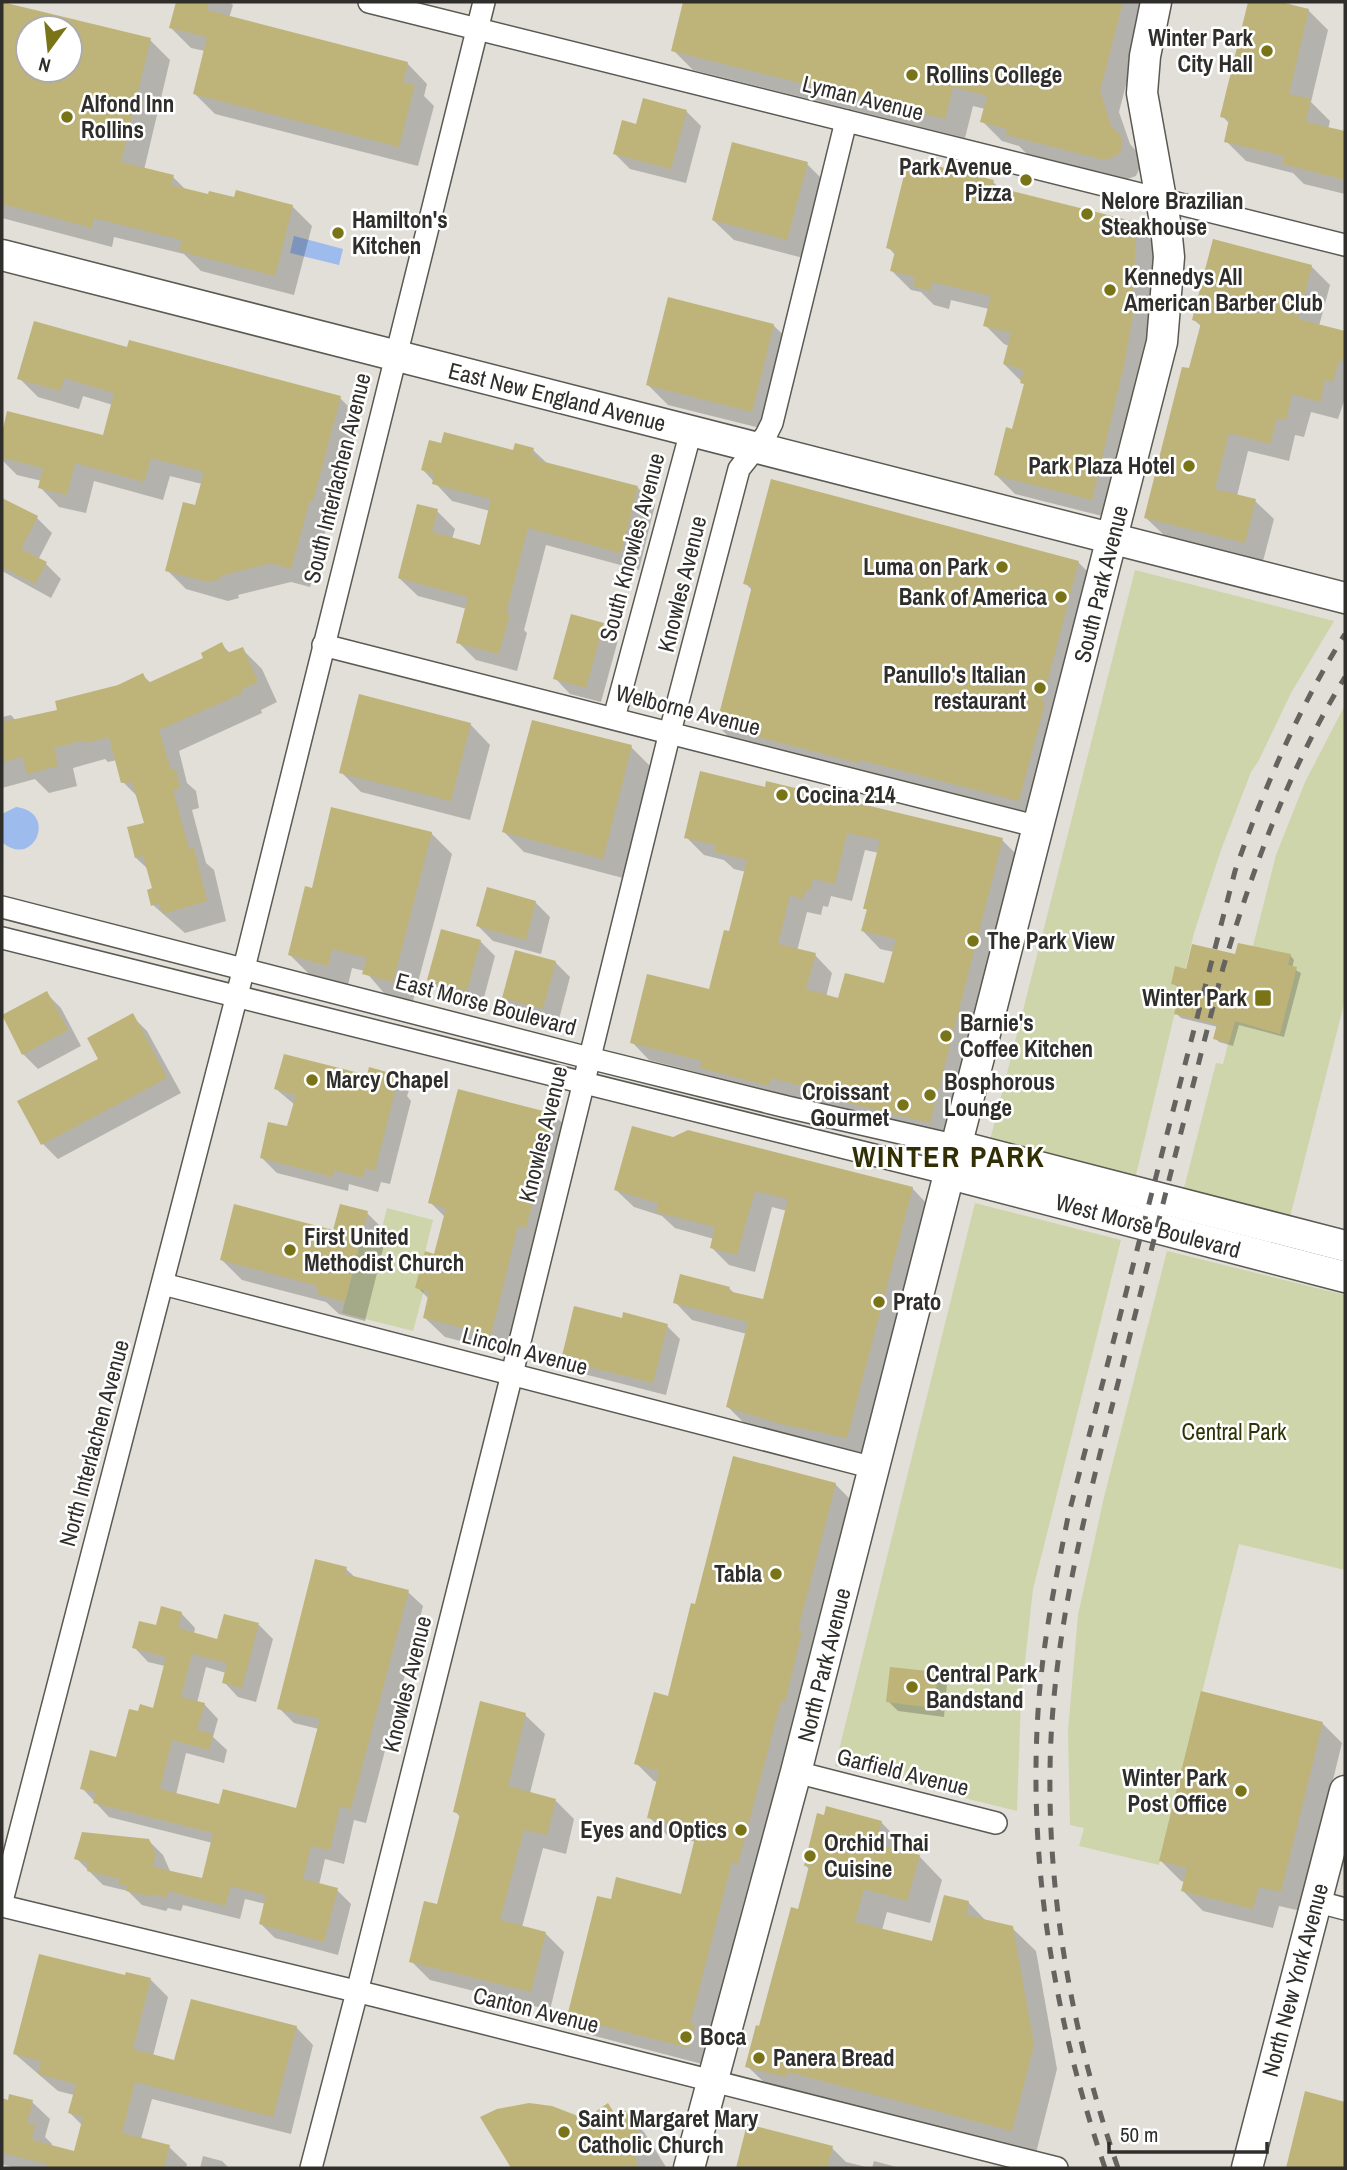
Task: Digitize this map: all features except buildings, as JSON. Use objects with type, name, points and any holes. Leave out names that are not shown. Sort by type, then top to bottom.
[{"type":"street","name":"Lyman Avenue","points":[[369,2],[1345,245]]},
{"type":"street","name":"South Interlachen Avenue","points":[[237,997],[484,2]]},
{"type":"street","name":"South Park Avenue","points":[[954,1160],[1162,342],[1169,257],[1142,93],[1145,56],[1156,2]]},
{"type":"street","name":"Knowles Avenue","points":[[311,2168],[512,1374],[670,732],[739,469],[766,435],[772,423],[846,121]]},
{"type":"street","name":"East New England Avenue","points":[[2,255],[1345,598]]},
{"type":"street","name":"South Knowles Avenue","points":[[614,718],[691,431]]},
{"type":"street","name":"Welborne Avenue","points":[[323,645],[1038,828]]},
{"type":"street","name":"East Morse Boulevard","points":[[2,907],[788,1107],[954,1160]]},
{"type":"street","points":[[2,938],[781,1131],[954,1160]]},
{"type":"street","name":"North Interlachen Avenue","points":[[2,1904],[237,997]]},
{"type":"street","points":[[781,1131],[788,1107]]},
{"type":"street","name":"West Morse Boulevard","points":[[954,1160],[1345,1246]]},
{"type":"street","name":"West Morse Boulevard","points":[[954,1160],[1304,1267],[1345,1277]]},
{"type":"street","name":"North Park Avenue","points":[[690,2168],[796,1772],[954,1160]]},
{"type":"street","points":[[1304,1267],[1311,1237]]},
{"type":"street","name":"Lincoln Avenue","points":[[163,1284],[874,1468]]},
{"type":"street","name":"Garfield Avenue","points":[[796,1772],[996,1823]]},
{"type":"street","name":"North New York Avenue","points":[[1247,2168],[1345,1791]]},
{"type":"street","points":[[1315,1901],[1345,1909]]},
{"type":"street","name":"Canton Avenue","points":[[2,1904],[1057,2168]]},
{"type":"green space","points":[[1135,570],[1334,621],[1291,693],[1251,772],[1221,850],[1194,933],[1135,1179],[989,1144]]},
{"type":"green space","points":[[1345,705],[1345,1000],[1289,1221],[1183,1192],[1216,1063],[1223,1064],[1276,855],[1305,782]]},
{"type":"green space","points":[[975,1203],[1121,1240],[1033,1589],[1021,1697],[1017,1811],[835,1766]]},
{"type":"green space","points":[[387,1208],[433,1220],[416,1288],[424,1290],[413,1331],[342,1313],[361,1240],[378,1244]]},
{"type":"green space","name":"Central Park","points":[[1167,1251],[1345,1295],[1345,1570],[1239,1544],[1159,1865],[1079,1846],[1084,1828],[1070,1825],[1068,1731],[1078,1615],[1104,1497]]},
{"type":"water","points":[[294,236],[343,249],[339,265],[290,253]]},
{"type":"water","points":[[16,807],[29,811],[39,828],[31,845],[23,849],[13,849],[2,842],[2,814]]},
{"type":"railway","points":[[1105,2168],[1087,2113],[1059,2000],[1042,1885],[1036,1770],[1040,1687],[1050,1614],[1068,1517],[1235,871],[1283,750],[1312,691],[1345,634]]},
{"type":"railway","points":[[1118,2168],[1102,2120],[1077,2022],[1059,1921],[1050,1769],[1052,1718],[1064,1619],[1095,1472],[1223,968],[1260,855],[1290,782],[1345,677]]},
{"type":"place","name":"Winter Park City Hall","points":[[1267,51]]},
{"type":"place","name":"Rollins College","points":[[912,75]]},
{"type":"place","name":"Alfond Inn Rollins","points":[[67,117]]},
{"type":"place","name":"Park Avenue Pizza","points":[[1026,180]]},
{"type":"place","name":"Nelore Brazilian Steakhouse","points":[[1087,214]]},
{"type":"place","name":"Hamilton's Kitchen","points":[[338,233]]},
{"type":"place","name":"Kennedys All American Barber Club","points":[[1110,290]]},
{"type":"place","name":"Park Plaza Hotel","points":[[1189,466]]},
{"type":"place","name":"Luma on Park","points":[[1002,567]]},
{"type":"place","name":"Bank of America","points":[[1061,597]]},
{"type":"place","name":"Panullo's Italian restaurant","points":[[1040,688]]},
{"type":"place","name":"Cocina 214","points":[[782,795]]},
{"type":"place","name":"The Park View","points":[[973,941]]},
{"type":"place","name":"Winter Park","points":[[1263,998]]},
{"type":"place","name":"Barnie's Coffee Kitchen","points":[[946,1036]]},
{"type":"place","name":"Marcy Chapel","points":[[312,1080]]},
{"type":"place","name":"Bosphorous Lounge","points":[[930,1095]]},
{"type":"place","name":"Croissant Gourmet","points":[[903,1105]]},
{"type":"place","name":"First United Methodist Church","points":[[290,1250]]},
{"type":"place","name":"Prato","points":[[879,1302]]},
{"type":"place","name":"Tabla","points":[[776,1574]]},
{"type":"place","name":"Central Park Bandstand","points":[[912,1687]]},
{"type":"place","name":"Winter Park Post Office","points":[[1241,1791]]},
{"type":"place","name":"Eyes and Optics","points":[[741,1830]]},
{"type":"place","name":"Orchid Thai Cuisine","points":[[810,1856]]},
{"type":"place","name":"Boca","points":[[686,2037]]},
{"type":"place","name":"Panera Bread","points":[[759,2058]]},
{"type":"place","name":"Saint Margaret Mary Catholic Church","points":[[564,2132]]},
{"type":"district","name":"WINTER PARK","points":[[949,1157]]}]
